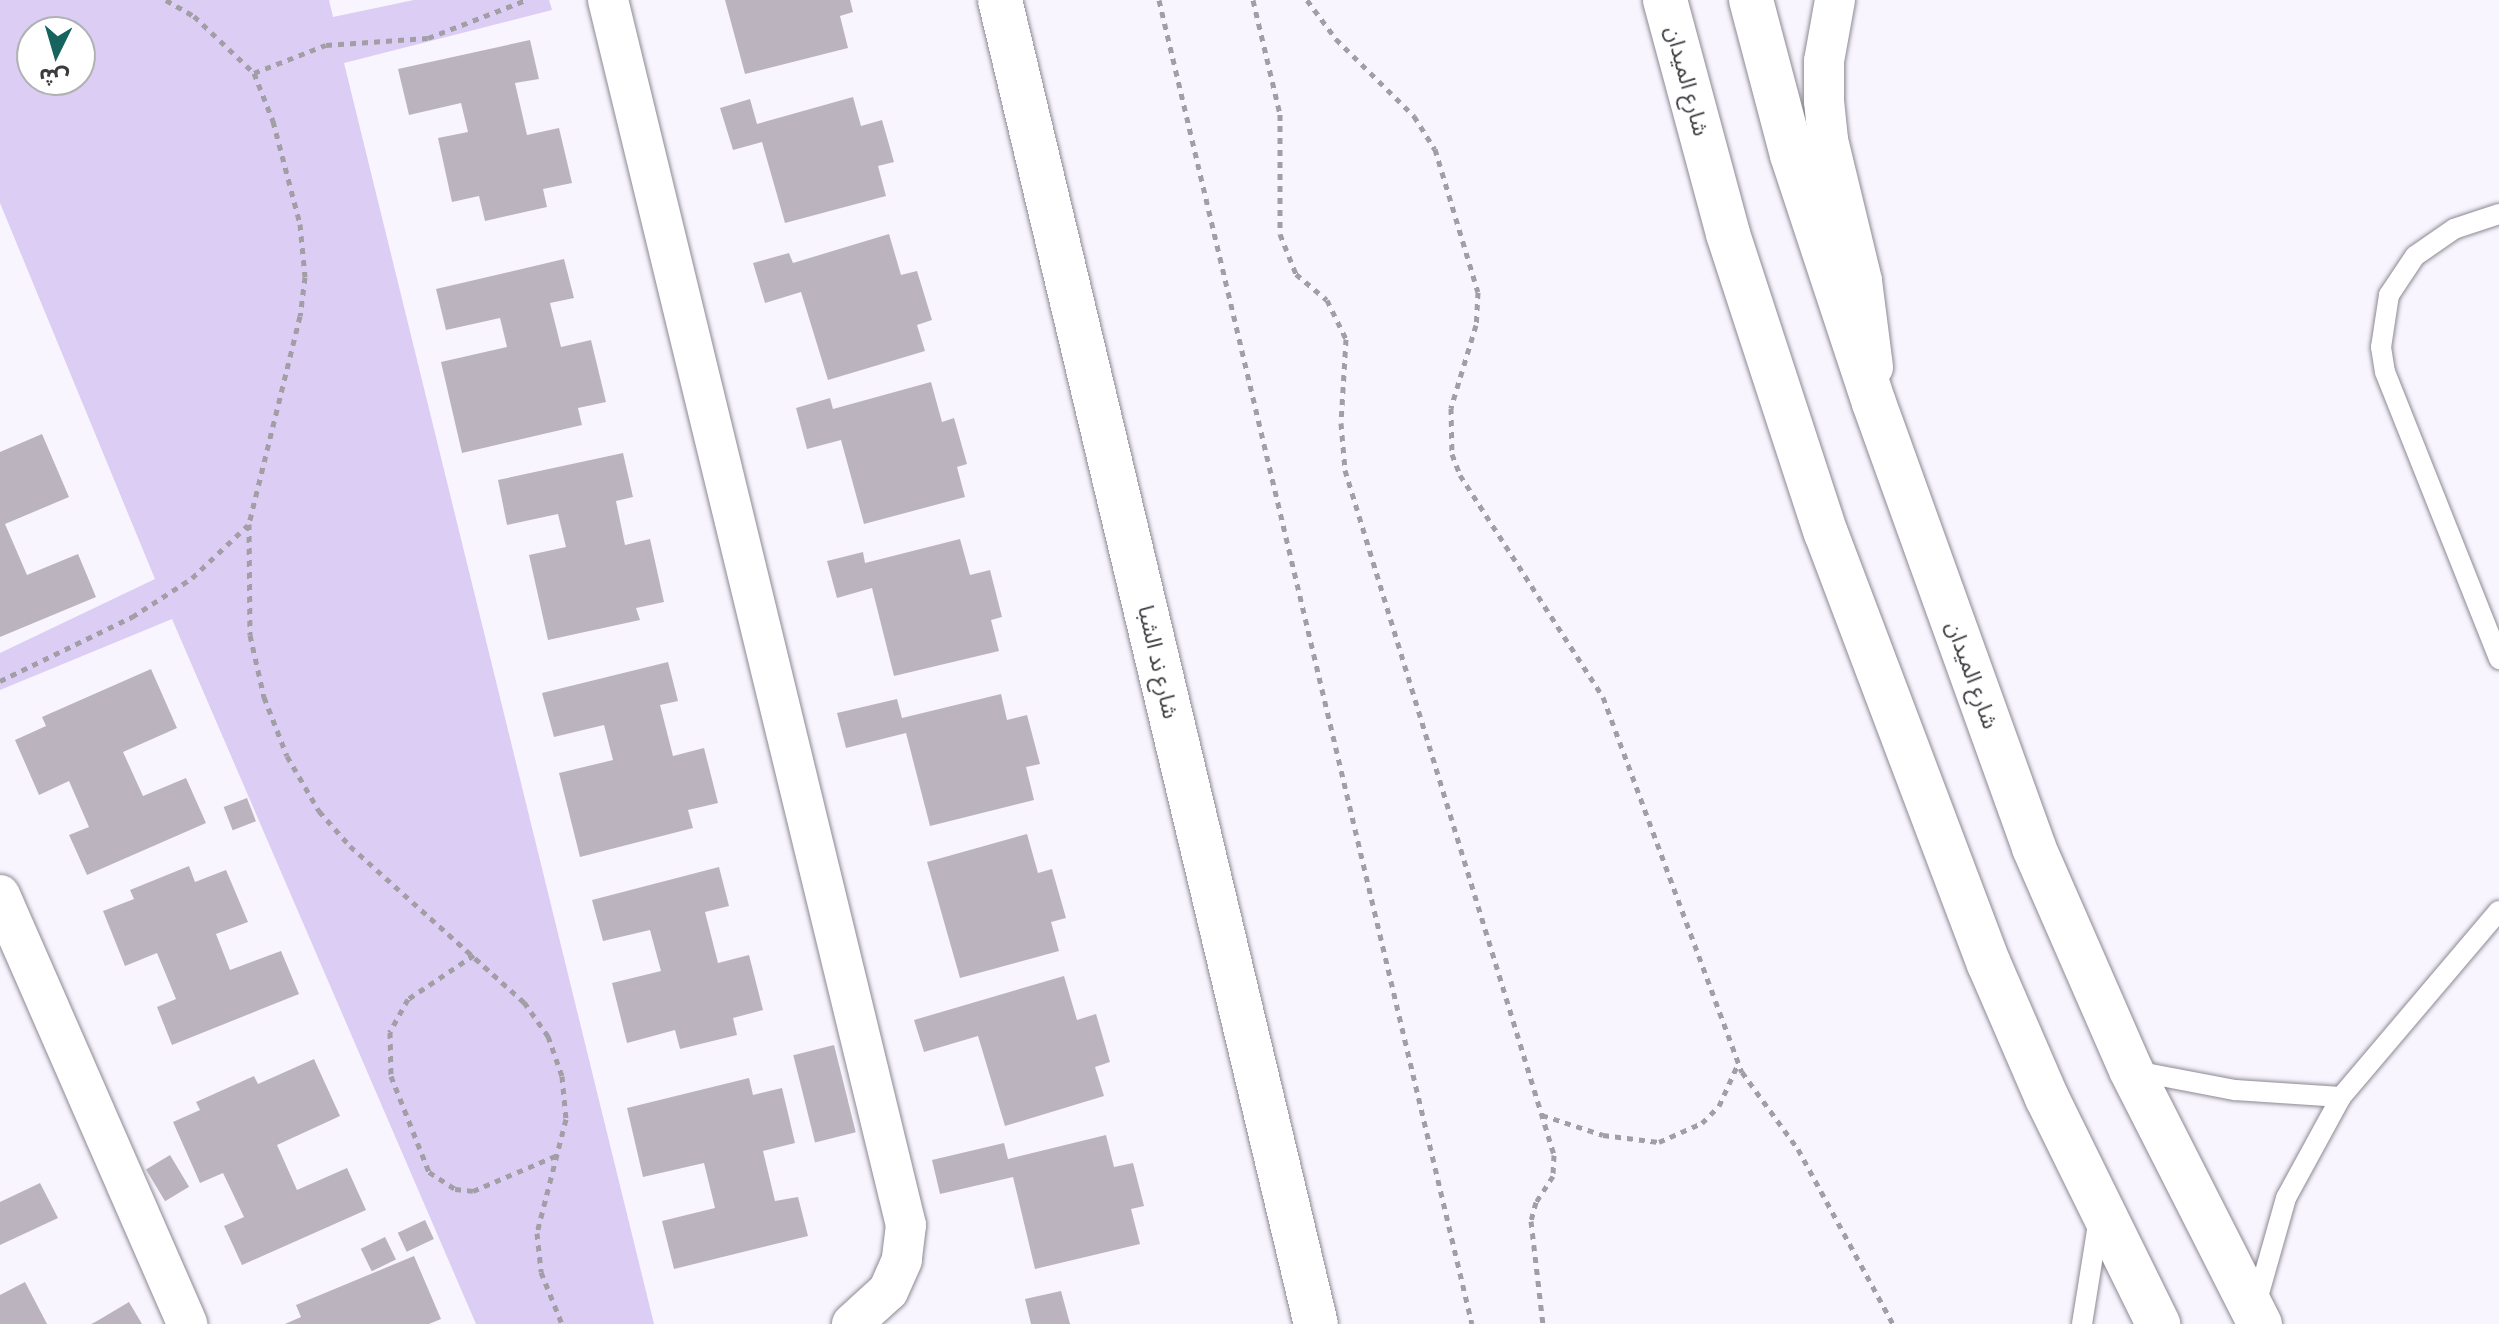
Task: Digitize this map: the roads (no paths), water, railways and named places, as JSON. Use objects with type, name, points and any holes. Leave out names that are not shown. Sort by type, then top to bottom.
[{"type":"street","points":[[608,0],[906,1225],[902,1260],[888,1291],[852,1324]]},
{"type":"street","name":"شارع ند الشبا","points":[[1000,0],[1316,1324]]},
{"type":"street","name":"شارع الميدان","points":[[1665,0],[1728,234],[1826,533],[1989,964],[2158,1324]]},
{"type":"street","name":"شارع الميدان","points":[[1751,0],[1792,155],[1874,403],[2034,848],[2131,1070],[2257,1318]]},
{"type":"street","points":[[1835,0],[1824,61],[1824,101],[1865,294],[1874,403]]},
{"type":"street","points":[[0,895],[187,1324]]},
{"type":"lane","points":[[2499,214],[2454,229],[2415,256],[2389,295],[2381,347],[2385,372],[2499,659]]},
{"type":"lane","points":[[2257,1318],[2286,1198],[2341,1097],[2499,911]]},
{"type":"lane","points":[[2131,1070],[2235,1090],[2341,1097]]},
{"type":"lane","points":[[2082,1324],[2100,1206]]}]
